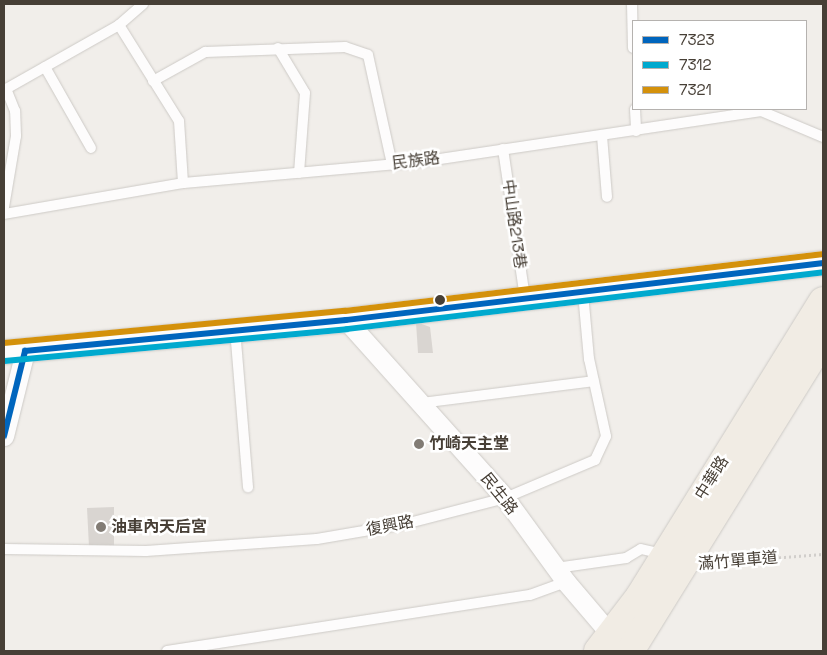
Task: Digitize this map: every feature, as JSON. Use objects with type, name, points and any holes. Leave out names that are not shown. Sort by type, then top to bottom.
[{"type":"main road","name":"中華路","points":[[674,560],[823,301]]},
{"type":"main road","name":"中華路","points":[[616,648],[823,340]]},
{"type":"street","points":[[4,436],[14,351],[235,327],[346,320],[823,263]]},
{"type":"street","name":"民生路","points":[[346,320],[505,498],[616,648]]},
{"type":"lane","points":[[4,207],[16,136],[15,111],[5,90],[119,25],[144,4]]},
{"type":"lane","points":[[632,4],[632,20]]},
{"type":"lane","points":[[119,25],[179,121],[183,183]]},
{"type":"lane","points":[[153,81],[205,52],[345,47],[368,55],[392,164]]},
{"type":"lane","points":[[278,48],[305,93],[299,173]]},
{"type":"lane","points":[[45,67],[91,148]]},
{"type":"lane","points":[[635,110],[636,131]]},
{"type":"lane","name":"民族路","points":[[4,214],[183,183],[392,164],[602,136],[761,110],[823,137]]},
{"type":"lane","points":[[602,136],[607,197]]},
{"type":"lane","name":"中山路213巷","points":[[503,149],[525,298]]},
{"type":"lane","name":"復興路","points":[[4,549],[146,551],[317,539],[405,524],[505,498],[595,460],[606,436],[594,381],[583,293]]},
{"type":"lane","points":[[235,327],[248,487]]},
{"type":"lane","points":[[420,403],[594,381]]},
{"type":"lane","points":[[167,651],[530,595],[561,575],[626,558],[641,549],[674,560]]},
{"type":"path","name":"滿竹單車道","points":[[674,560],[823,554]]},
{"type":"building","points":[[416,322],[430,327],[433,353],[418,353]]},
{"type":"building","name":"油車內天后宮","points":[[114,507],[114,546],[89,547],[87,508]]},
{"type":"transit line","name":"7321","points":[[4,343],[345,311],[822,254]]},
{"type":"transit line","name":"7323","points":[[25,351],[346,320],[823,263]]},
{"type":"transit line","name":"7312","points":[[5,361],[347,329],[823,272]]},
{"type":"transit line","name":"7323","points":[[4,436],[25,351]]},
{"type":"place","name":"竹崎天主堂","points":[[419,444]]},
{"type":"place","name":"油車內天后宮","points":[[101,527]]}]
